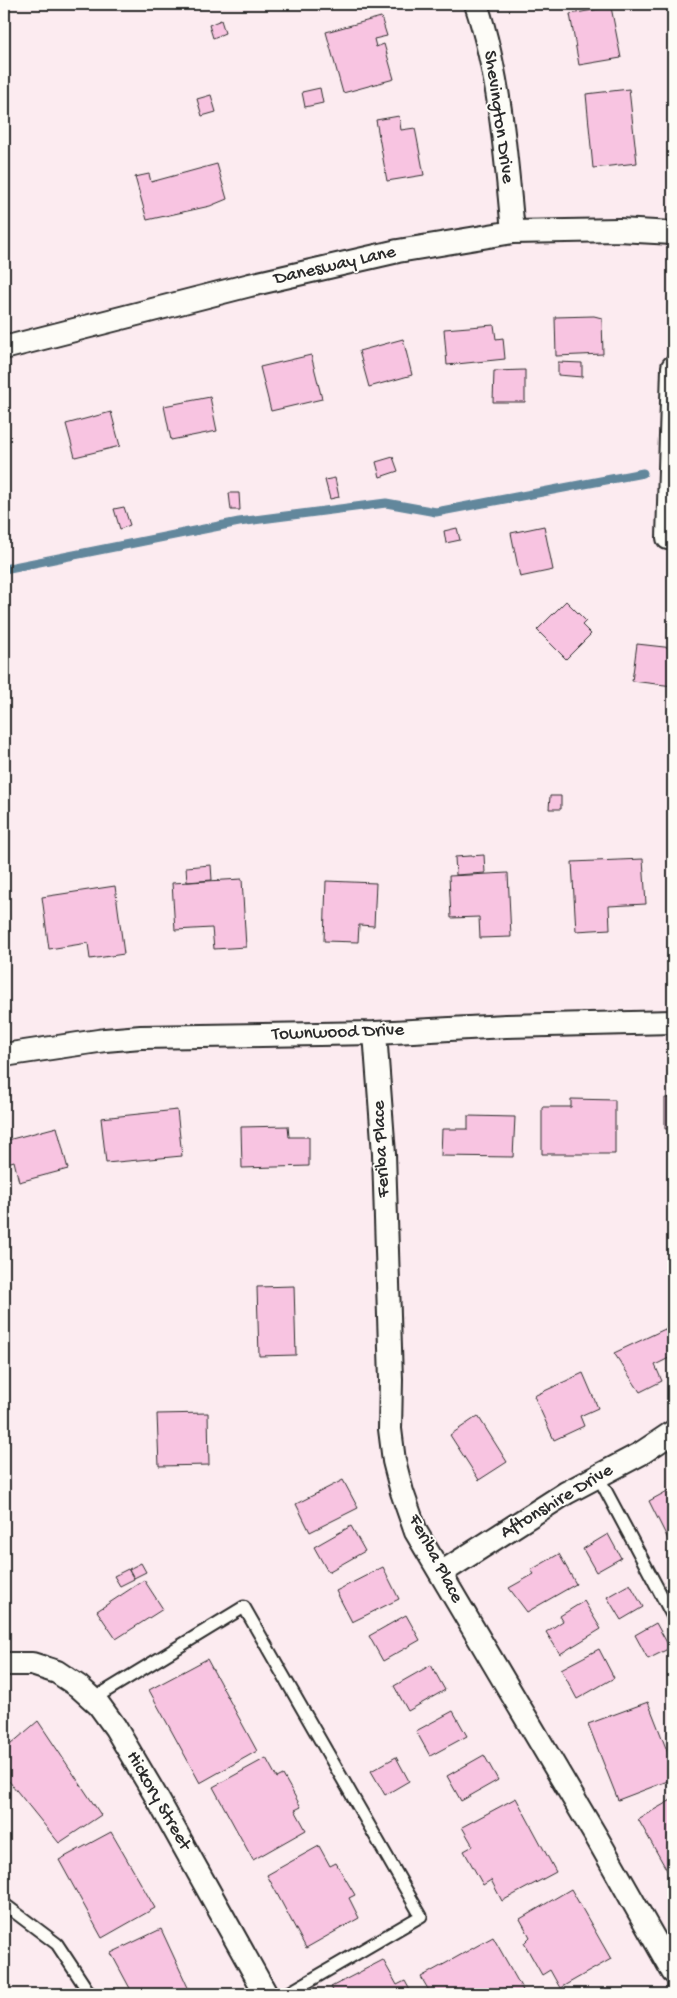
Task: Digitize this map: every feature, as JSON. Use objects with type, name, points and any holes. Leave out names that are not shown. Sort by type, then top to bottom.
[{"type":"street","name":"Shevington Drive","points":[[476,4],[486,34],[503,138],[513,232]]},
{"type":"street","name":"Danesway Lane","points":[[4,348],[250,285],[398,251],[513,232],[600,230],[673,233]]},
{"type":"street","points":[[668,538],[673,367]]},
{"type":"street","name":"Townwood Drive","points":[[4,1055],[142,1037],[374,1033],[506,1026],[673,1022]]},
{"type":"street","name":"Feriba Place","points":[[374,1033],[384,1154],[391,1380],[390,1429],[394,1461],[402,1492],[416,1532],[597,1838],[673,1972]]},
{"type":"street","name":"Aftonshire Drive","points":[[440,1573],[566,1492],[640,1454],[673,1432]]},
{"type":"street","name":"Hickory Street","points":[[4,1664],[32,1664],[57,1672],[93,1699],[115,1727],[158,1798],[266,1994]]},
{"type":"lane","points":[[598,1476],[673,1618]]},
{"type":"lane","points":[[93,1699],[244,1608],[421,1916],[287,1994]]},
{"type":"lane","points":[[4,1904],[57,1944],[90,1994]]},
{"type":"building","points":[[611,7],[621,58],[579,65],[570,14]]},
{"type":"building","points":[[381,17],[387,36],[374,39],[376,47],[384,44],[394,79],[343,93],[326,32]]},
{"type":"building","points":[[221,20],[225,33],[213,38],[209,25]]},
{"type":"building","points":[[320,88],[323,103],[305,107],[302,92]]},
{"type":"building","points":[[629,89],[637,163],[593,168],[586,94]]},
{"type":"building","points":[[211,95],[216,112],[202,116],[197,99]]},
{"type":"building","points":[[399,116],[401,130],[415,128],[424,175],[387,181],[376,120]]},
{"type":"building","points":[[217,164],[227,199],[210,206],[147,220],[135,177],[149,174],[151,182]]},
{"type":"building","points":[[594,316],[602,318],[603,354],[556,356],[555,317]]},
{"type":"building","points":[[494,325],[496,339],[503,338],[505,359],[447,365],[444,329]]},
{"type":"building","points":[[403,339],[412,375],[369,387],[359,351]]},
{"type":"building","points":[[311,355],[322,399],[271,411],[260,367]]},
{"type":"building","points":[[558,362],[582,363],[582,377],[558,375]]},
{"type":"building","points":[[525,370],[525,402],[493,402],[494,371]]},
{"type":"building","points":[[210,397],[217,431],[171,440],[164,406]]},
{"type":"building","points":[[111,412],[120,446],[75,457],[66,424]]},
{"type":"building","points":[[393,457],[398,471],[380,477],[376,462]]},
{"type":"building","points":[[335,478],[339,497],[330,499],[325,480]]},
{"type":"building","points":[[229,493],[239,493],[240,510],[231,510]]},
{"type":"building","points":[[124,507],[130,525],[120,529],[114,509]]},
{"type":"building","points":[[544,526],[553,570],[520,577],[511,533]]},
{"type":"building","points":[[457,528],[460,540],[446,543],[444,531]]},
{"type":"building","points":[[566,601],[586,621],[582,625],[591,634],[566,659],[537,630]]},
{"type":"building","points":[[637,644],[673,648],[673,686],[632,681]]},
{"type":"building","points":[[550,796],[561,796],[561,809],[549,809]]},
{"type":"building","points":[[484,855],[485,873],[456,875],[455,857]]},
{"type":"building","points":[[643,859],[646,904],[609,906],[610,929],[576,931],[572,862]]},
{"type":"building","points":[[211,865],[212,880],[187,882],[186,867]]},
{"type":"building","points":[[508,873],[511,937],[480,938],[479,917],[451,918],[449,876]]},
{"type":"building","points":[[242,879],[246,947],[214,949],[212,928],[175,930],[172,883]]},
{"type":"building","points":[[326,881],[376,883],[374,926],[359,925],[358,942],[324,941]]},
{"type":"building","points":[[115,886],[124,954],[90,959],[88,943],[49,949],[42,897]]},
{"type":"building","points":[[5,918],[6,949],[4,949]]},
{"type":"building","points":[[665,1098],[673,1098],[673,1128],[665,1129]]},
{"type":"building","points":[[571,1099],[615,1100],[615,1154],[542,1154],[542,1107],[571,1107]]},
{"type":"building","points":[[177,1110],[182,1156],[106,1163],[101,1118]]},
{"type":"building","points":[[468,1116],[515,1117],[513,1157],[441,1156],[442,1129],[468,1129]]},
{"type":"building","points":[[288,1126],[289,1137],[309,1137],[309,1166],[242,1168],[241,1127]]},
{"type":"building","points":[[57,1127],[68,1169],[19,1182],[14,1161],[4,1164],[4,1141]]},
{"type":"building","points":[[294,1286],[296,1355],[259,1356],[257,1287]]},
{"type":"building","points":[[665,1329],[673,1345],[673,1356],[655,1365],[662,1381],[640,1392],[614,1353]]},
{"type":"building","points":[[583,1373],[598,1408],[580,1416],[584,1426],[554,1440],[534,1396]]},
{"type":"building","points":[[208,1413],[209,1465],[159,1466],[157,1414]]},
{"type":"building","points":[[478,1416],[507,1462],[479,1480],[450,1435]]},
{"type":"building","points":[[343,1480],[358,1508],[310,1532],[296,1504]]},
{"type":"building","points":[[673,1488],[673,1549],[649,1501]]},
{"type":"building","points":[[351,1526],[365,1551],[328,1572],[314,1547]]},
{"type":"building","points":[[608,1534],[621,1558],[596,1572],[583,1549]]},
{"type":"building","points":[[559,1554],[576,1584],[527,1612],[509,1588],[534,1574],[531,1570]]},
{"type":"building","points":[[141,1563],[146,1572],[134,1578],[129,1569]]},
{"type":"building","points":[[383,1567],[399,1599],[352,1622],[336,1591]]},
{"type":"building","points":[[128,1569],[134,1579],[120,1586],[114,1576]]},
{"type":"building","points":[[144,1580],[163,1609],[116,1639],[97,1611]]},
{"type":"building","points":[[630,1584],[643,1607],[621,1620],[607,1597]]},
{"type":"building","points":[[584,1601],[601,1629],[560,1654],[546,1632],[563,1621],[560,1616]]},
{"type":"building","points":[[406,1615],[420,1640],[383,1661],[369,1636]]},
{"type":"building","points":[[656,1623],[670,1648],[648,1659],[635,1635]]},
{"type":"building","points":[[599,1649],[614,1678],[577,1699],[561,1669]]},
{"type":"building","points":[[207,1659],[257,1751],[200,1783],[149,1690]]},
{"type":"building","points":[[431,1665],[445,1690],[408,1711],[394,1686]]},
{"type":"building","points":[[648,1702],[673,1766],[673,1779],[618,1800],[588,1724]]},
{"type":"building","points":[[453,1711],[467,1736],[430,1756],[416,1731]]},
{"type":"building","points":[[38,1721],[101,1815],[59,1843],[4,1775],[4,1750]]},
{"type":"building","points":[[484,1755],[498,1780],[461,1801],[447,1776]]},
{"type":"building","points":[[396,1757],[409,1781],[385,1795],[371,1771]]},
{"type":"building","points":[[266,1758],[277,1778],[283,1775],[301,1807],[295,1810],[306,1830],[253,1860],[213,1787]]},
{"type":"building","points":[[516,1798],[556,1872],[502,1901],[491,1880],[483,1885],[464,1851],[473,1846],[462,1827]]},
{"type":"building","points":[[673,1799],[673,1881],[638,1819]]},
{"type":"building","points":[[111,1832],[155,1908],[102,1938],[59,1860]]},
{"type":"building","points":[[319,1846],[330,1866],[336,1863],[355,1895],[349,1898],[359,1918],[306,1948],[267,1875]]},
{"type":"building","points":[[571,1889],[611,1959],[560,1988],[550,1970],[542,1975],[524,1943],[530,1937],[520,1919]]},
{"type":"building","points":[[161,1929],[191,1994],[133,1994],[111,1953]]},
{"type":"building","points":[[493,1937],[525,1994],[431,1994],[421,1977]]},
{"type":"building","points":[[383,1960],[397,1985],[405,1981],[412,1994],[335,1994],[331,1987]]},
{"type":"waterway","points":[[4,569],[239,522],[386,503],[436,512],[643,473]]}]
